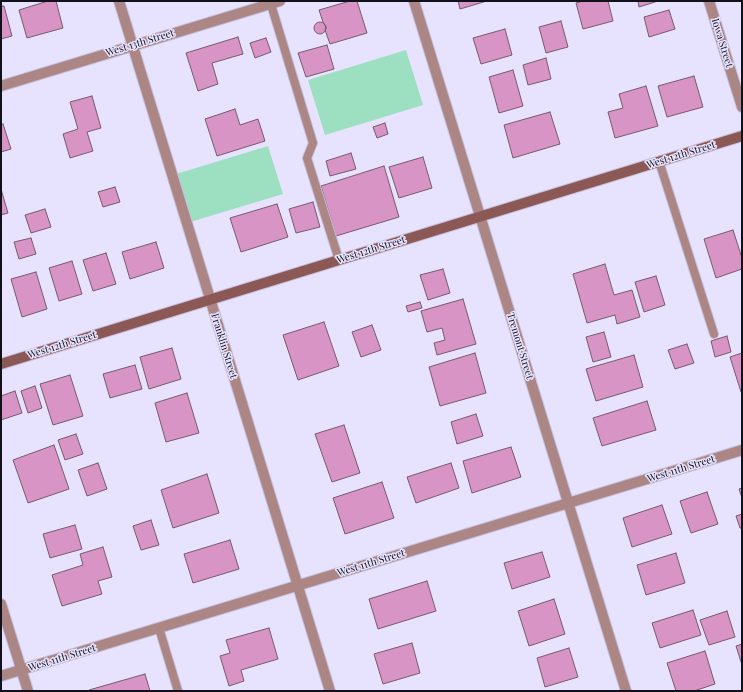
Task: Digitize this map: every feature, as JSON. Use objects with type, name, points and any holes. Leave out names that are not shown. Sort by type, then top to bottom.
[{"type":"main road","name":"West 12th Street","points":[[1,364],[742,136]]},
{"type":"street","name":"Franklin Street","points":[[119,1],[330,691]]},
{"type":"street","name":"Tremont Street","points":[[414,1],[626,691]]},
{"type":"street","name":"Iowa Street","points":[[709,1],[742,107]]},
{"type":"street","name":"West 13th Street","points":[[1,86],[274,2]]},
{"type":"street","name":"West 11th Street","points":[[1,676],[742,450]]},
{"type":"street","points":[[1,604],[28,691]]},
{"type":"lane","points":[[274,2],[313,143],[307,158],[339,260]]},
{"type":"lane","points":[[659,161],[714,334]]},
{"type":"lane","points":[[159,628],[178,691]]},
{"type":"green space","points":[[406,50],[423,105],[325,135],[308,80]]},
{"type":"green space","points":[[268,146],[283,194],[187,223],[173,175]]},
{"type":"building","points":[[48,1],[56,1],[63,28],[27,38],[19,10]]},
{"type":"building","points":[[350,1],[357,1],[367,33],[330,44],[325,30],[326,27],[319,10]]},
{"type":"building","points":[[458,1],[487,1],[460,9]]},
{"type":"building","points":[[583,1],[608,1],[613,21],[583,29],[576,3]]},
{"type":"building","points":[[638,1],[658,1],[639,7]]},
{"type":"building","points":[[1,6],[4,6],[12,36],[1,39]]},
{"type":"building","points":[[669,10],[675,29],[649,37],[644,17]]},
{"type":"building","points":[[561,21],[568,47],[546,53],[539,27]]},
{"type":"building","points":[[320,22],[324,24],[326,28],[324,32],[320,34],[316,32],[314,28],[316,24]]},
{"type":"building","points":[[505,29],[512,55],[481,64],[473,38]]},
{"type":"building","points":[[238,37],[243,54],[212,63],[218,84],[198,91],[186,53]]},
{"type":"building","points":[[266,38],[271,52],[255,58],[250,43]]},
{"type":"building","points":[[327,45],[334,69],[306,77],[298,53]]},
{"type":"building","points":[[546,58],[551,79],[528,85],[523,65]]},
{"type":"building","points":[[513,70],[523,106],[499,113],[489,77]]},
{"type":"building","points":[[694,76],[703,107],[667,117],[658,86]]},
{"type":"building","points":[[646,86],[658,126],[615,138],[608,112],[623,108],[619,94]]},
{"type":"building","points":[[92,96],[101,128],[87,132],[93,151],[70,158],[63,134],[78,129],[70,102]]},
{"type":"building","points":[[235,109],[240,125],[258,119],[265,141],[217,156],[205,119]]},
{"type":"building","points":[[550,112],[560,144],[513,158],[504,125]]},
{"type":"building","points":[[385,123],[388,134],[377,138],[373,127]]},
{"type":"building","points":[[3,124],[11,149],[1,152],[1,125]]},
{"type":"building","points":[[351,153],[356,169],[330,176],[326,161]]},
{"type":"building","points":[[423,157],[432,188],[399,198],[389,167]]},
{"type":"building","points":[[384,166],[399,217],[336,236],[321,186]]},
{"type":"building","points":[[115,187],[120,202],[103,207],[98,192]]},
{"type":"building","points":[[1,189],[8,213],[1,215]]},
{"type":"building","points":[[313,202],[320,227],[296,233],[289,209]]},
{"type":"building","points":[[277,204],[288,237],[241,252],[230,218]]},
{"type":"building","points":[[45,209],[51,227],[31,233],[25,215]]},
{"type":"building","points":[[733,230],[742,258],[742,269],[716,278],[704,239]]},
{"type":"building","points":[[31,238],[36,254],[19,259],[14,242]]},
{"type":"building","points":[[156,242],[164,268],[130,279],[122,252]]},
{"type":"building","points":[[106,253],[116,284],[93,291],[83,260]]},
{"type":"building","points":[[72,261],[82,294],[59,301],[49,268]]},
{"type":"building","points":[[605,264],[614,295],[632,290],[640,317],[617,324],[615,315],[587,323],[573,274]]},
{"type":"building","points":[[443,269],[450,293],[428,300],[420,275]]},
{"type":"building","points":[[36,272],[47,309],[22,317],[11,279]]},
{"type":"building","points":[[656,276],[665,305],[644,312],[635,282]]},
{"type":"building","points":[[463,299],[476,344],[437,355],[434,343],[445,340],[442,328],[427,332],[421,311]]},
{"type":"building","points":[[420,302],[422,308],[408,312],[406,306]]},
{"type":"building","points":[[324,322],[339,366],[298,380],[283,335]]},
{"type":"building","points":[[372,325],[381,350],[361,357],[352,332]]},
{"type":"building","points":[[604,332],[611,357],[593,362],[586,337]]},
{"type":"building","points":[[727,336],[731,352],[715,357],[711,341]]},
{"type":"building","points":[[687,344],[694,363],[675,369],[668,350]]},
{"type":"building","points":[[172,348],[181,379],[149,389],[140,357]]},
{"type":"building","points":[[475,353],[486,393],[440,406],[429,367]]},
{"type":"building","points":[[742,353],[742,392],[741,392],[730,357]]},
{"type":"building","points":[[634,355],[643,387],[596,401],[586,369]]},
{"type":"building","points":[[135,365],[142,389],[110,398],[103,374]]},
{"type":"building","points":[[70,375],[83,416],[53,425],[40,384]]},
{"type":"building","points":[[35,386],[42,408],[28,413],[21,391]]},
{"type":"building","points":[[15,391],[22,413],[1,420],[1,396]]},
{"type":"building","points":[[187,393],[199,433],[166,442],[155,403]]},
{"type":"building","points":[[647,401],[656,430],[602,446],[593,418]]},
{"type":"building","points":[[476,414],[483,436],[457,444],[451,422]]},
{"type":"building","points":[[344,425],[360,473],[332,482],[315,434]]},
{"type":"building","points":[[76,434],[83,454],[65,460],[58,440]]},
{"type":"building","points":[[54,445],[69,489],[28,503],[13,460]]},
{"type":"building","points":[[511,447],[521,477],[472,493],[463,461]]},
{"type":"building","points":[[98,463],[107,489],[87,496],[78,470]]},
{"type":"building","points":[[451,463],[459,488],[416,503],[407,477]]},
{"type":"building","points":[[207,474],[219,513],[173,528],[161,490]]},
{"type":"building","points":[[382,482],[394,518],[345,534],[333,498]]},
{"type":"building","points":[[742,488],[742,498],[739,489]]},
{"type":"building","points":[[707,492],[718,524],[691,533],[680,501]]},
{"type":"building","points":[[662,505],[672,534],[632,547],[623,518]]},
{"type":"building","points":[[742,514],[742,528],[740,528],[736,516]]},
{"type":"building","points":[[151,520],[159,545],[141,550],[133,526]]},
{"type":"building","points":[[75,525],[82,549],[50,558],[43,534]]},
{"type":"building","points":[[230,540],[239,569],[193,583],[184,554]]},
{"type":"building","points":[[103,547],[112,577],[98,581],[102,594],[62,606],[52,575],[83,565],[80,554]]},
{"type":"building","points":[[542,552],[550,577],[512,589],[504,563]]},
{"type":"building","points":[[676,553],[685,583],[646,595],[637,565]]},
{"type":"building","points":[[427,581],[436,611],[378,629],[369,599]]},
{"type":"building","points":[[554,599],[565,634],[529,646],[518,611]]},
{"type":"building","points":[[693,610],[701,635],[660,648],[652,623]]},
{"type":"building","points":[[727,611],[735,637],[709,645],[700,620]]},
{"type":"building","points":[[269,628],[278,659],[241,670],[244,681],[229,686],[220,656],[230,653],[226,640]]},
{"type":"building","points":[[412,643],[420,673],[383,684],[374,654]]},
{"type":"building","points":[[742,644],[742,665],[736,646]]},
{"type":"building","points":[[569,648],[578,677],[545,687],[537,658]]},
{"type":"building","points":[[705,651],[715,684],[694,691],[676,691],[667,663]]},
{"type":"building","points":[[145,674],[150,691],[89,691],[89,690]]}]
